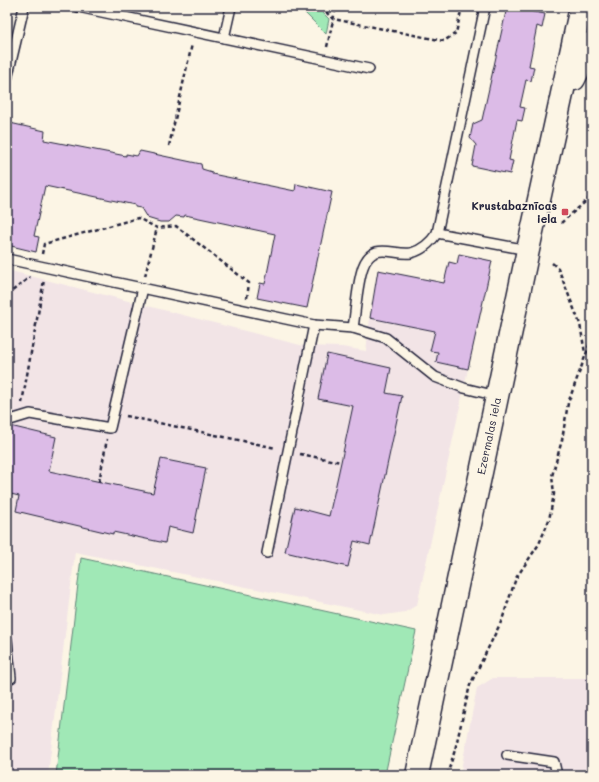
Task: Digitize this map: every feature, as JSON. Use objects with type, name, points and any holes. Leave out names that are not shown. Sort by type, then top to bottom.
[{"type":"street","name":"Ezermalas iela","points":[[417,775],[528,250],[562,97],[566,71],[581,7]]},
{"type":"street","name":"Ezermalas iela","points":[[562,97],[579,72],[592,43]]},
{"type":"lane","points":[[7,79],[24,7]]},
{"type":"lane","points":[[78,7],[110,10],[195,32],[369,69]]},
{"type":"lane","points":[[224,38],[231,7]]},
{"type":"lane","points":[[353,328],[364,266],[373,254],[382,250],[411,253],[429,244],[437,233],[485,7]]},
{"type":"lane","points":[[437,233],[528,250]]},
{"type":"lane","points":[[7,260],[314,325],[353,328],[386,338],[435,376],[464,388],[497,396]]},
{"type":"lane","points":[[7,421],[30,414],[110,428],[142,288]]},
{"type":"lane","points":[[267,553],[314,325]]},
{"type":"lane","points":[[7,640],[11,678],[7,679]]},
{"type":"lane","points":[[507,755],[554,762],[557,775]]},
{"type":"path","points":[[321,7],[333,19],[444,41],[456,33],[462,7]]},
{"type":"path","points":[[324,59],[336,7]]},
{"type":"path","points":[[169,146],[195,32]]},
{"type":"path","points":[[561,223],[592,196]]},
{"type":"path","points":[[19,417],[44,244],[138,218],[156,228],[176,226],[249,283],[245,310]]},
{"type":"path","points":[[142,288],[156,228]]},
{"type":"path","points":[[552,263],[558,268],[580,324],[585,353]]},
{"type":"path","points":[[7,295],[29,279],[41,267]]},
{"type":"path","points":[[447,775],[455,750],[470,685],[502,620],[516,578],[539,544],[549,520],[554,494],[552,476],[562,440],[568,403],[585,353],[592,338]]},
{"type":"path","points":[[114,414],[341,462]]},
{"type":"path","points":[[99,482],[110,428]]},
{"type":"shaded area","points":[[7,270],[304,346],[342,347],[366,351],[370,318],[435,331],[430,351],[438,352],[437,362],[468,369],[417,605],[405,612],[384,615],[75,552],[48,775],[7,775]]},
{"type":"shaded area","points":[[592,538],[592,775],[460,775],[477,688],[493,678],[588,678]]},
{"type":"green space","points":[[299,7],[317,7],[329,19],[326,34]]},
{"type":"green space","points":[[81,558],[416,631],[385,775],[56,775]]},
{"type":"building","points":[[507,7],[545,14],[542,28],[537,26],[529,66],[534,67],[531,81],[526,80],[520,107],[525,108],[522,121],[517,120],[509,160],[513,161],[510,174],[472,166],[476,145],[470,138],[473,124],[482,120]]},
{"type":"building","points":[[10,123],[45,131],[44,140],[126,156],[126,154],[137,156],[140,151],[201,164],[202,169],[212,172],[212,174],[295,191],[296,184],[332,192],[307,308],[257,298],[260,283],[265,284],[275,234],[185,215],[184,217],[176,216],[169,222],[160,222],[147,218],[141,208],[135,207],[135,205],[45,186],[34,236],[39,237],[36,252],[7,245],[7,137]]},
{"type":"building","points":[[459,254],[492,261],[468,369],[436,362],[438,352],[430,351],[435,331],[370,318],[378,270],[444,283],[449,262],[457,264]]},
{"type":"building","points":[[327,354],[391,368],[386,393],[402,396],[370,545],[354,541],[348,567],[285,552],[295,507],[329,516],[353,406],[318,399]]},
{"type":"building","points":[[10,426],[56,437],[49,471],[153,493],[161,459],[206,468],[193,533],[168,527],[165,543],[113,532],[113,534],[16,511],[19,496],[7,493],[7,427]]},
{"type":"place","name":"Krustabaznīcas iela","points":[[565,212]]}]
